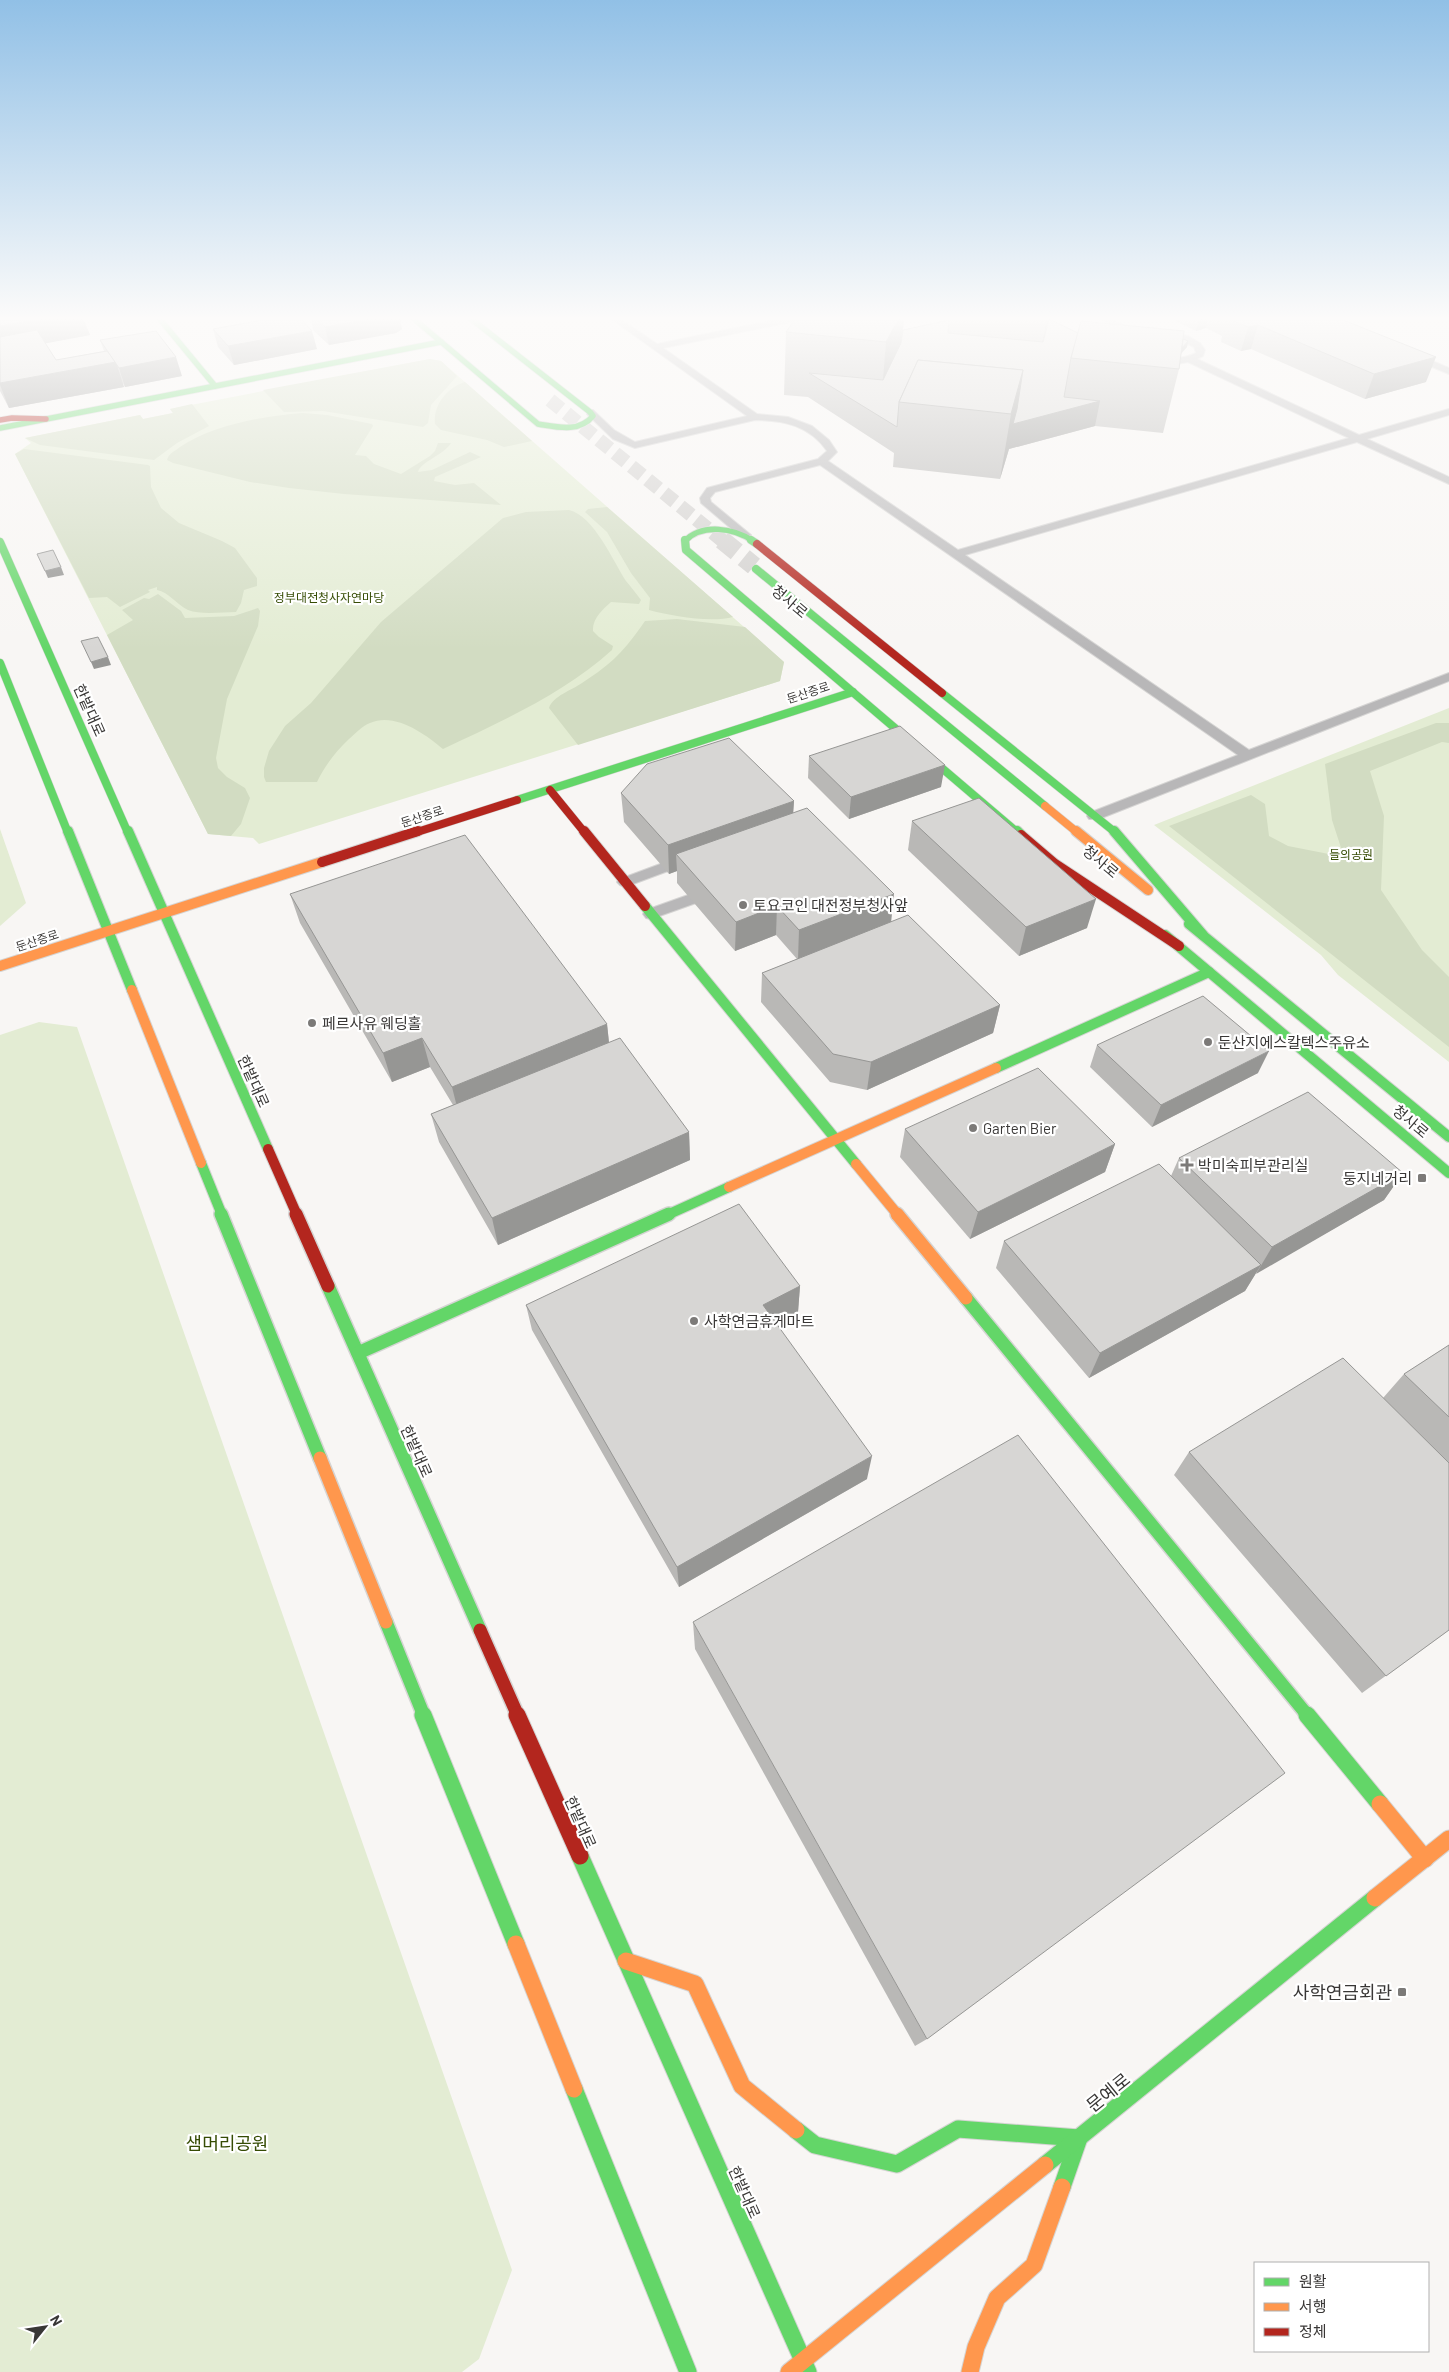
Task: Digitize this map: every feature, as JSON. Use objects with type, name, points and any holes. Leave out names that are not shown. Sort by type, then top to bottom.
[{"type":"street","points":[[1179,946],[1055,864],[686,550],[685,540],[690,536],[707,530],[728,530],[745,535],[1116,832],[1203,935]]},
{"type":"street","name":"한밭대로","points":[[0,542],[808,2372]]},
{"type":"street","name":"청사로","points":[[754,566],[1449,1137]]},
{"type":"street","points":[[0,663],[688,2372]]},
{"type":"street","name":"둔산중로","points":[[0,966],[853,692]]},
{"type":"street","points":[[550,790],[1425,1859]]},
{"type":"street","name":"청사로","points":[[1096,876],[1449,1172]]},
{"type":"street","points":[[358,1353],[1209,972]]},
{"type":"street","name":"문예로","points":[[789,2372],[1449,1839]]},
{"type":"street","points":[[626,1961],[695,1984],[742,2086],[815,2145],[897,2164],[958,2129],[1079,2138],[1034,2265],[997,2298],[976,2347],[970,2372]]},
{"type":"lane","points":[[607,429],[625,443],[635,445],[705,429]]},
{"type":"lane","points":[[745,535],[706,503],[707,493],[711,490],[822,462],[832,452],[826,441],[808,429]]},
{"type":"lane","points":[[1339,429],[1449,481]]},
{"type":"lane","points":[[957,554],[1391,429]]},
{"type":"lane","points":[[822,462],[1247,755]]},
{"type":"lane","points":[[1094,816],[1449,677]]},
{"type":"lane","points":[[625,882],[663,868]]},
{"type":"lane","points":[[651,914],[691,899]]},
{"type":"green space","name":"정부대전청사자연마당","points":[[72,429],[518,429],[784,662],[780,681],[259,844],[253,838],[208,834],[15,454],[31,443],[25,438]]},
{"type":"green space","points":[[72,429],[204,429],[177,443],[154,460],[40,445],[25,438]]},
{"type":"green space","points":[[219,429],[371,429],[355,455],[366,456],[374,464],[401,474],[430,456],[435,451],[438,443],[451,443],[423,465],[418,472],[432,470],[470,452],[481,457],[435,477],[434,481],[455,485],[474,483],[501,505],[344,494],[289,488],[250,482],[167,460],[170,454],[180,447]]},
{"type":"green space","points":[[440,429],[518,429],[532,441],[504,447],[487,440]]},
{"type":"green space","points":[[24,449],[150,466],[151,487],[161,508],[179,523],[235,548],[257,578],[257,586],[244,590],[241,603],[236,612],[193,612],[180,605],[165,593],[157,590],[157,587],[148,590],[150,592],[120,607],[107,597],[89,598],[15,454]]},
{"type":"green space","points":[[607,507],[733,617],[703,619],[649,610],[650,598],[631,573],[607,532],[585,512],[588,509]]},
{"type":"green space","points":[[569,510],[578,514],[595,530],[626,581],[641,600],[639,604],[611,602],[596,618],[593,631],[613,646],[612,650],[573,680],[531,706],[443,749],[428,737],[409,726],[399,722],[380,720],[364,726],[344,744],[327,765],[317,782],[266,782],[264,768],[269,751],[285,726],[311,703],[381,622],[503,518],[526,512]]},
{"type":"green space","points":[[158,594],[181,611],[185,618],[234,616],[258,608],[260,611],[258,626],[227,699],[216,758],[218,768],[227,777],[245,788],[250,798],[241,824],[231,836],[208,834],[107,635],[133,620],[122,610],[144,598],[149,599]]},
{"type":"green space","points":[[677,619],[745,627],[784,662],[780,681],[578,745],[549,708],[554,700],[610,663],[631,641],[645,621]]},
{"type":"green space","name":"들의공원","points":[[1449,708],[1449,1062],[1338,975],[1321,955],[1154,825]]},
{"type":"green space","points":[[1436,723],[1449,723],[1449,743],[1442,742],[1370,771],[1384,816],[1381,890],[1422,950],[1449,977],[1449,1047],[1169,826],[1251,795],[1265,804],[1269,836],[1288,846],[1344,857],[1332,820],[1325,764]]},
{"type":"green space","points":[[0,829],[26,903],[0,926]]},
{"type":"green space","name":"샘머리공원","points":[[39,1022],[77,1027],[512,2270],[479,2359],[462,2372],[0,2372],[0,1035]]},
{"type":"building","points":[[53,550],[61,567],[45,571],[37,554]]},
{"type":"building","points":[[98,637],[108,657],[91,662],[81,641]]},
{"type":"building","points":[[900,726],[945,765],[851,797],[809,756]]},
{"type":"building","points":[[729,738],[794,801],[668,845],[621,793],[647,764]]},
{"type":"building","points":[[979,798],[1096,899],[1026,927],[912,821]]},
{"type":"building","points":[[807,808],[894,894],[799,930],[777,906],[736,922],[676,854]]},
{"type":"building","points":[[465,835],[607,1024],[452,1087],[422,1038],[383,1053],[290,894]]},
{"type":"building","points":[[908,915],[1000,1005],[871,1062],[833,1054],[762,973]]},
{"type":"building","points":[[1203,996],[1269,1051],[1161,1105],[1097,1045]]},
{"type":"building","points":[[620,1038],[689,1132],[492,1218],[431,1114]]},
{"type":"building","points":[[1038,1068],[1115,1144],[978,1212],[905,1129]]},
{"type":"building","points":[[1308,1092],[1403,1173],[1272,1247],[1179,1158]]},
{"type":"building","points":[[1159,1164],[1261,1265],[1100,1353],[1004,1241]]},
{"type":"building","points":[[739,1204],[800,1286],[763,1305],[872,1456],[677,1567],[526,1305]]},
{"type":"building","points":[[1449,1345],[1449,1417],[1404,1374]]},
{"type":"building","points":[[1343,1358],[1449,1463],[1449,1630],[1386,1676],[1189,1452]]},
{"type":"building","points":[[1018,1435],[1285,1773],[927,2039],[693,1622]]},
{"type":"tunnel","points":[[585,429],[723,541]]},
{"type":"tunnel","points":[[722,540],[754,566]]},
{"type":"traffic: fast","points":[[757,544],[740,534],[722,529],[703,531],[685,540],[686,550],[1021,835]]},
{"type":"traffic: fast","points":[[0,542],[268,1149]]},
{"type":"traffic: fast","points":[[756,569],[1045,806]]},
{"type":"traffic: fast","points":[[0,663],[132,990]]},
{"type":"traffic: fast","points":[[517,800],[853,692]]},
{"type":"traffic: fast","points":[[942,693],[1115,832],[1203,935]]},
{"type":"traffic: fast","points":[[645,906],[856,1164]]},
{"type":"traffic: fast","points":[[1189,924],[1449,1137]]},
{"type":"traffic: fast","points":[[1165,935],[1449,1173]]},
{"type":"traffic: fast","points":[[996,1068],[1209,972]]},
{"type":"traffic: fast","points":[[201,1163],[320,1458]]},
{"type":"traffic: fast","points":[[358,1353],[729,1187]]},
{"type":"traffic: fast","points":[[328,1286],[480,1630]]},
{"type":"traffic: fast","points":[[966,1298],[1380,1804]]},
{"type":"traffic: fast","points":[[386,1622],[516,1944]]},
{"type":"traffic: fast","points":[[580,1856],[808,2372]]},
{"type":"traffic: fast","points":[[1045,2165],[1375,1898]]},
{"type":"traffic: fast","points":[[574,2089],[688,2372]]},
{"type":"traffic: fast","points":[[796,2130],[815,2145],[897,2164],[958,2129],[1079,2138],[1062,2187]]},
{"type":"traffic: slow","points":[[1045,806],[1148,890]]},
{"type":"traffic: slow","points":[[0,966],[322,862]]},
{"type":"traffic: slow","points":[[132,990],[201,1163]]},
{"type":"traffic: slow","points":[[729,1187],[996,1068]]},
{"type":"traffic: slow","points":[[856,1164],[966,1298]]},
{"type":"traffic: slow","points":[[320,1458],[386,1622]]},
{"type":"traffic: slow","points":[[1380,1804],[1425,1859]]},
{"type":"traffic: slow","points":[[1375,1898],[1449,1839]]},
{"type":"traffic: slow","points":[[516,1944],[574,2089]]},
{"type":"traffic: slow","points":[[626,1961],[695,1984],[742,2086],[796,2130]]},
{"type":"traffic: slow","points":[[789,2372],[1045,2165]]},
{"type":"traffic: slow","points":[[970,2372],[976,2347],[997,2298],[1034,2265],[1062,2187]]},
{"type":"traffic: jam","points":[[757,544],[942,693]]},
{"type":"traffic: jam","points":[[550,790],[645,906]]},
{"type":"traffic: jam","points":[[322,862],[517,800]]},
{"type":"traffic: jam","points":[[1021,835],[1055,864],[1179,946]]},
{"type":"traffic: jam","points":[[268,1149],[328,1286]]},
{"type":"traffic: jam","points":[[480,1630],[580,1856]]},
{"type":"place","name":"토요코인 대전정부청사앞","points":[[743,905]]},
{"type":"place","name":"페르사유 웨딩홀","points":[[312,1023]]},
{"type":"place","name":"둔산지에스칼텍스주유소","points":[[1208,1042]]},
{"type":"place","name":"Garten Bier","points":[[973,1128]]},
{"type":"place","name":"박미숙피부관리실","points":[[1187,1165]]},
{"type":"place","name":"둥지네거리","points":[[1422,1178]]},
{"type":"place","name":"사학연금휴게마트","points":[[694,1321]]},
{"type":"place","name":"사학연금회관","points":[[1402,1992]]}]
